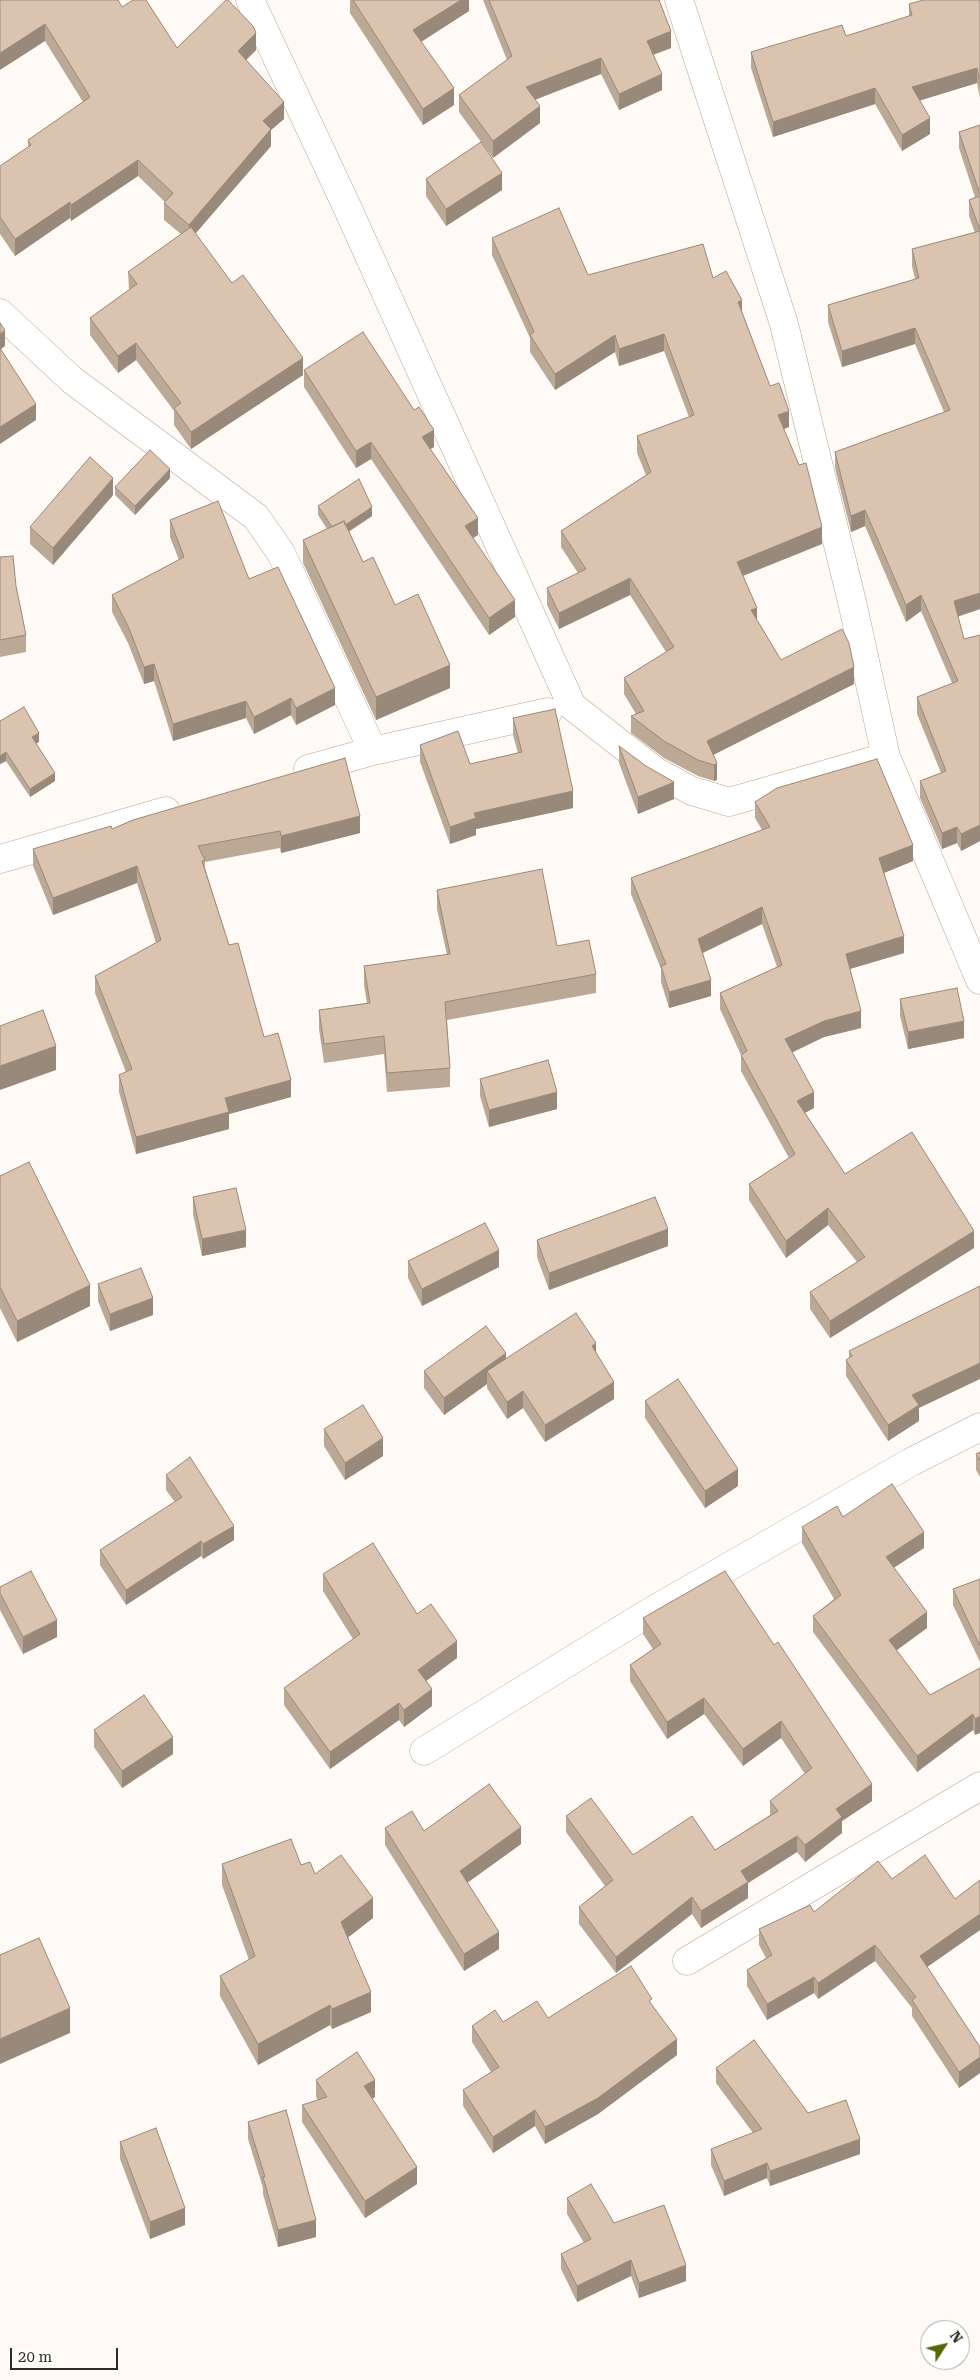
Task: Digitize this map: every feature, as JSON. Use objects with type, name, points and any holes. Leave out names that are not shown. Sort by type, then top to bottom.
[{"type":"street","points":[[250,0],[348,209],[572,706],[655,771],[692,791],[729,802],[886,757]]},
{"type":"street","points":[[678,0],[784,324],[853,606],[886,757],[980,980]]},
{"type":"street","points":[[0,313],[72,380],[256,517],[281,553],[372,751]]},
{"type":"street","points":[[288,775],[372,751],[572,706]]},
{"type":"street","points":[[0,859],[193,803]]},
{"type":"street","points":[[424,1751],[644,1615],[911,1462],[980,1427]]},
{"type":"street","points":[[687,1962],[980,1786]]},
{"type":"building","points":[[0,0],[118,0],[122,7],[133,0],[146,0],[177,48],[228,0],[253,26],[256,33],[238,51],[284,102],[263,121],[271,129],[189,225],[164,203],[173,193],[138,160],[71,205],[70,202],[15,239],[0,217],[0,166],[31,145],[28,140],[90,97],[45,24],[0,53]]},
{"type":"building","points":[[353,0],[461,0],[413,30],[454,88],[423,109]]},
{"type":"building","points":[[489,0],[659,0],[671,31],[647,41],[662,74],[619,94],[601,58],[526,87],[540,106],[493,141],[459,95],[512,56]]},
{"type":"building","points":[[923,0],[980,0],[980,83],[977,68],[912,87],[930,118],[902,135],[875,88],[773,122],[751,52],[842,25],[846,36],[912,15],[909,4]]},
{"type":"building","points":[[980,125],[980,194],[959,132]]},
{"type":"building","points":[[481,142],[502,173],[446,209],[426,179]]},
{"type":"building","points":[[980,196],[980,230],[969,200]]},
{"type":"building","points":[[559,208],[588,275],[703,244],[713,278],[726,271],[742,300],[738,302],[770,386],[779,383],[789,411],[778,415],[799,465],[806,463],[822,527],[737,562],[757,608],[751,610],[781,660],[842,629],[849,643],[854,667],[707,741],[717,763],[714,765],[698,760],[664,741],[631,716],[644,711],[624,678],[674,647],[630,578],[559,613],[547,588],[586,569],[561,531],[651,472],[637,436],[694,415],[664,334],[619,349],[615,335],[555,374],[530,335],[534,332],[492,238]]},
{"type":"building","points":[[191,227],[232,283],[243,275],[303,358],[191,432],[174,408],[181,403],[136,343],[118,356],[90,318],[137,284],[128,272]]},
{"type":"building","points":[[980,231],[980,593],[954,601],[964,639],[980,635],[980,825],[961,834],[957,827],[942,833],[920,781],[946,771],[917,697],[958,681],[921,595],[906,605],[865,510],[851,516],[835,452],[950,410],[915,328],[842,351],[828,305],[919,278],[912,249]]},
{"type":"building","points":[[0,323],[5,330],[0,334]]},
{"type":"building","points":[[363,332],[414,410],[419,407],[434,430],[422,437],[478,518],[465,526],[515,600],[489,618],[371,442],[356,451],[304,370]]},
{"type":"building","points":[[0,348],[36,404],[0,427]]},
{"type":"building","points":[[150,450],[170,469],[135,506],[115,487]]},
{"type":"building","points":[[90,457],[113,478],[53,548],[30,527]]},
{"type":"building","points":[[359,479],[372,507],[345,525],[344,521],[332,527],[318,506]]},
{"type":"building","points":[[218,501],[249,579],[278,567],[335,688],[296,708],[291,698],[254,717],[246,701],[173,724],[154,664],[144,667],[128,626],[112,595],[184,557],[170,520]]},
{"type":"building","points":[[344,521],[363,562],[373,557],[395,605],[418,594],[450,665],[376,697],[303,540]]},
{"type":"building","points":[[13,556],[16,586],[26,635],[0,640],[0,557]]},
{"type":"building","points":[[24,707],[39,733],[32,737],[55,773],[30,789],[6,752],[0,756],[0,721]]},
{"type":"building","points":[[555,709],[573,791],[474,813],[476,818],[450,827],[420,745],[458,731],[470,764],[522,752],[513,718]]},
{"type":"building","points":[[619,746],[646,766],[674,782],[638,797]]},
{"type":"building","points":[[345,758],[360,816],[281,836],[280,831],[198,846],[205,860],[202,861],[229,945],[238,943],[264,1037],[278,1033],[291,1080],[225,1098],[229,1112],[136,1137],[119,1075],[132,1069],[95,976],[161,940],[137,866],[53,898],[33,849],[111,826],[112,829],[133,820]]},
{"type":"building","points":[[877,759],[913,845],[879,858],[904,936],[846,954],[861,1011],[824,1021],[785,1039],[814,1092],[797,1101],[845,1174],[912,1132],[974,1231],[830,1321],[810,1292],[865,1257],[828,1208],[786,1241],[749,1184],[795,1154],[741,1055],[747,1051],[720,993],[782,965],[762,907],[698,939],[711,980],[669,992],[661,966],[666,964],[631,878],[770,827],[755,802],[777,788]]},
{"type":"building","points":[[542,869],[557,946],[589,940],[596,974],[445,1002],[450,1068],[387,1073],[384,1036],[324,1044],[319,1010],[370,1003],[364,966],[450,954],[437,890]]},
{"type":"building","points":[[957,988],[964,1021],[908,1032],[900,999]]},
{"type":"building","points":[[43,1010],[56,1046],[0,1066],[0,1026]]},
{"type":"building","points":[[548,1060],[557,1092],[489,1110],[480,1079]]},
{"type":"building","points":[[29,1162],[90,1285],[17,1321],[0,1287],[0,1176]]},
{"type":"building","points":[[236,1188],[246,1230],[202,1239],[193,1197]]},
{"type":"building","points":[[655,1197],[668,1229],[549,1273],[537,1240]]},
{"type":"building","points":[[485,1223],[499,1250],[422,1289],[408,1261]]},
{"type":"building","points":[[141,1268],[153,1298],[110,1314],[98,1284]]},
{"type":"building","points":[[980,1286],[980,1363],[912,1395],[919,1405],[888,1425],[846,1360],[852,1356],[849,1351]]},
{"type":"building","points":[[576,1313],[596,1343],[592,1346],[614,1382],[545,1425],[523,1391],[507,1402],[487,1371]]},
{"type":"building","points":[[486,1326],[506,1353],[444,1398],[424,1371]]},
{"type":"building","points":[[678,1379],[738,1469],[705,1491],[645,1401]]},
{"type":"building","points":[[363,1405],[383,1438],[345,1463],[324,1429]]},
{"type":"building","points":[[980,1452],[980,1461],[976,1454]]},
{"type":"building","points":[[190,1457],[234,1526],[203,1544],[201,1541],[126,1590],[100,1550],[182,1497],[166,1475]]},
{"type":"building","points":[[892,1484],[924,1532],[886,1557],[927,1612],[889,1640],[930,1695],[980,1668],[980,1716],[975,1719],[973,1714],[917,1756],[813,1616],[841,1595],[802,1527],[837,1506],[843,1517]]},
{"type":"building","points":[[373,1543],[417,1614],[431,1604],[457,1641],[418,1670],[432,1689],[404,1710],[399,1703],[330,1752],[284,1688],[360,1634],[323,1574]]},
{"type":"building","points":[[31,1571],[57,1620],[23,1637],[0,1593],[0,1587]]},
{"type":"building","points":[[725,1571],[774,1645],[778,1642],[872,1784],[836,1809],[842,1817],[805,1845],[797,1836],[741,1871],[748,1882],[701,1911],[692,1897],[616,1957],[579,1907],[613,1880],[566,1816],[591,1798],[633,1855],[692,1816],[715,1850],[778,1811],[770,1801],[812,1768],[781,1721],[743,1749],[704,1698],[667,1722],[630,1665],[661,1644],[643,1618]]},
{"type":"building","points":[[980,1579],[980,1646],[953,1589]]},
{"type":"building","points":[[144,1695],[173,1737],[122,1771],[94,1730]]},
{"type":"building","points":[[489,1784],[521,1827],[460,1871],[499,1932],[464,1954],[385,1828],[412,1811],[424,1831]]},
{"type":"building","points":[[291,1839],[301,1865],[310,1862],[315,1874],[341,1855],[373,1898],[341,1922],[371,1992],[332,2009],[330,2005],[258,2044],[220,1976],[255,1956],[222,1864]]},
{"type":"building","points":[[925,1855],[955,1899],[980,1880],[980,1914],[920,1956],[980,2047],[980,2057],[959,2072],[912,2000],[916,1997],[875,1945],[818,1983],[814,1977],[767,2004],[747,1970],[772,1955],[759,1929],[810,1905],[814,1912],[878,1861],[892,1879]]},
{"type":"building","points":[[39,1938],[70,2008],[0,2039],[0,1955]]},
{"type":"building","points":[[631,1966],[652,1999],[649,2001],[677,2039],[598,2098],[545,2127],[535,2110],[493,2137],[463,2090],[499,2067],[472,2026],[495,2010],[503,2022],[537,2001],[548,2018]]},
{"type":"building","points":[[754,2040],[808,2113],[846,2100],[860,2139],[770,2171],[767,2163],[724,2181],[711,2149],[762,2129],[716,2068]]},
{"type":"building","points":[[357,2052],[375,2080],[364,2086],[417,2167],[365,2201],[302,2105],[327,2097],[316,2080]]},
{"type":"building","points":[[286,2110],[316,2220],[278,2230],[263,2177],[265,2177],[248,2122]]},
{"type":"building","points":[[156,2128],[185,2208],[150,2222],[120,2142]]},
{"type":"building","points":[[591,2184],[614,2223],[664,2205],[686,2265],[639,2283],[631,2260],[577,2286],[561,2254],[591,2239],[567,2198]]}]
